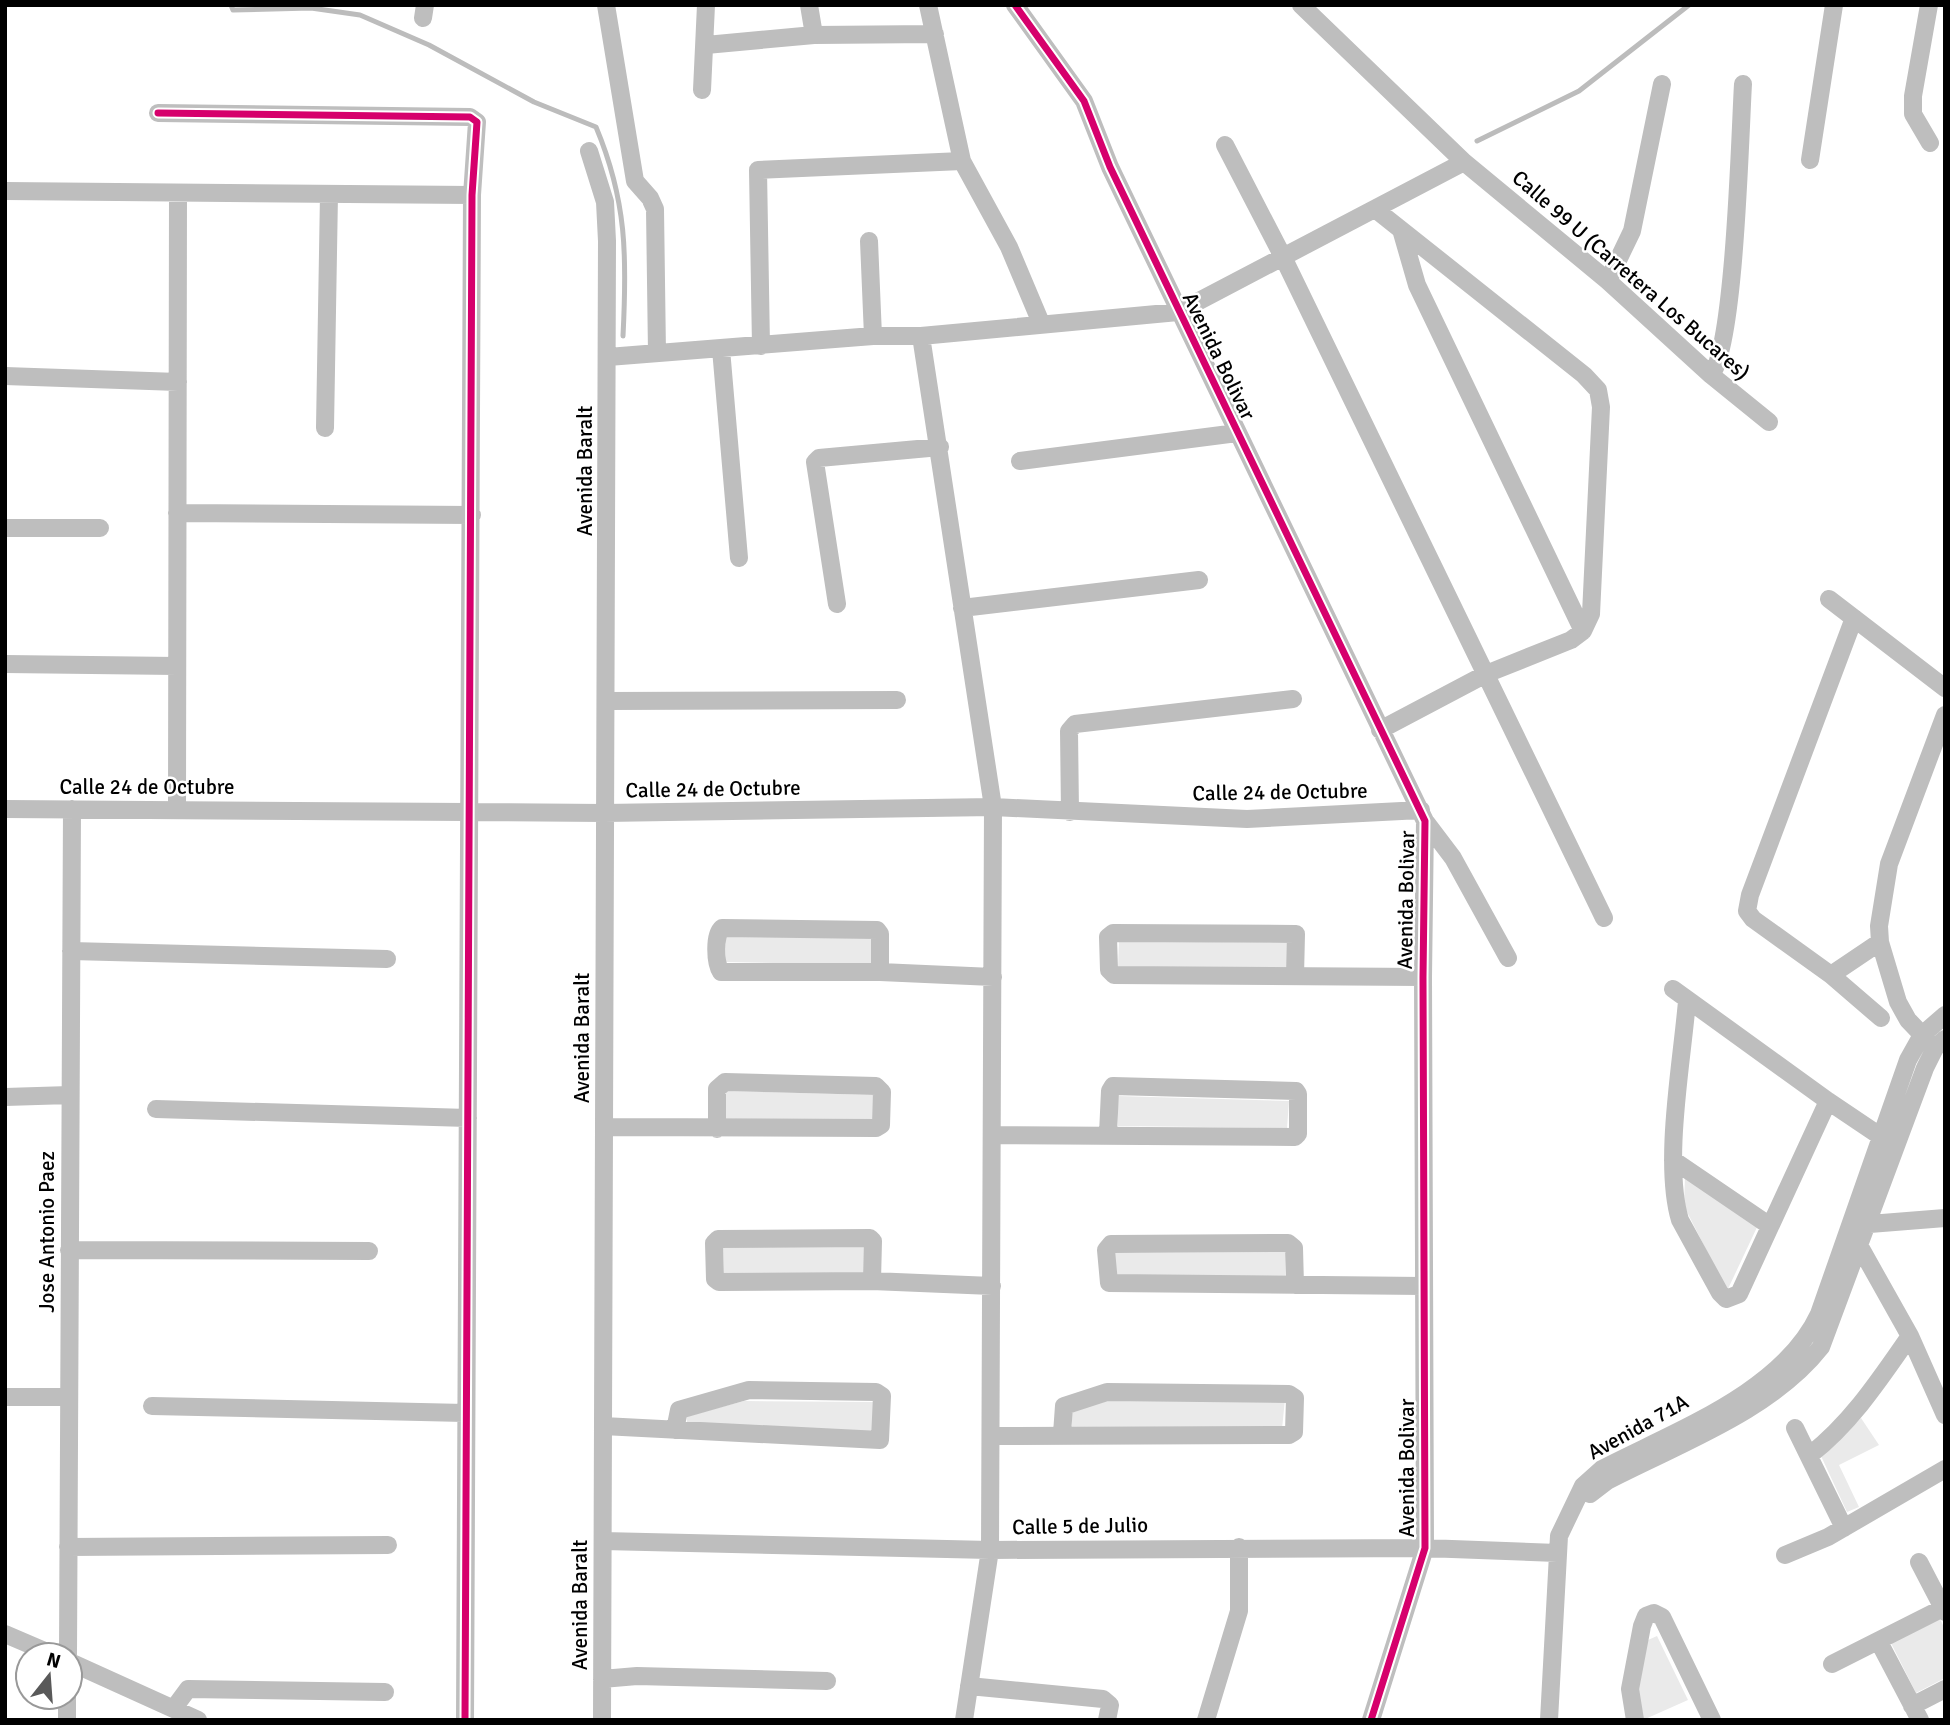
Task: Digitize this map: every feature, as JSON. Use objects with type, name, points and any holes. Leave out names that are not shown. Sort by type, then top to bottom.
[{"type":"street","points":[[606,5],[635,181],[650,198],[655,209],[657,354]]},
{"type":"street","points":[[702,90],[706,5]]},
{"type":"street","points":[[809,5],[814,35]]},
{"type":"street","points":[[928,5],[962,162],[1009,247],[1041,323]]},
{"type":"street","name":"Avenida Bolivar","points":[[1015,5],[1084,101],[1110,167],[1178,312],[1423,816],[1425,1548],[1371,1720]]},
{"type":"street","name":"Calle 99 U (Carretera Los Bucares)","points":[[1301,5],[1464,162],[1608,281],[1711,375],[1769,422]]},
{"type":"street","points":[[1810,160],[1834,5]]},
{"type":"street","points":[[1929,5],[1913,96],[1913,114],[1930,143]]},
{"type":"street","points":[[706,45],[814,35],[934,34]]},
{"type":"street","points":[[1711,375],[1722,351],[1732,267],[1743,83]]},
{"type":"street","points":[[1608,281],[1632,231],[1662,84]]},
{"type":"street","points":[[158,113],[475,118],[472,195],[471,812],[464,1720]]},
{"type":"street","points":[[1225,145],[1283,257],[1604,918]]},
{"type":"street","name":"Avenida Baralt","points":[[589,150],[605,202],[608,357],[602,1720]]},
{"type":"street","points":[[761,346],[758,170],[962,162]]},
{"type":"street","points":[[608,357],[873,336],[921,336],[1178,312],[1464,162]]},
{"type":"street","points":[[5,191],[472,195]]},
{"type":"street","points":[[177,810],[178,193]]},
{"type":"street","points":[[325,428],[329,194]]},
{"type":"street","points":[[1375,209],[1598,390],[1601,407],[1591,614],[1583,631],[1571,640],[1486,674],[1380,730]]},
{"type":"street","points":[[1402,233],[1418,285],[1583,631]]},
{"type":"street","points":[[869,241],[873,336]]},
{"type":"street","points":[[921,336],[993,807],[990,1550],[964,1720]]},
{"type":"street","points":[[721,349],[739,558]]},
{"type":"street","points":[[5,376],[178,382]]},
{"type":"street","points":[[1020,461],[1237,433]]},
{"type":"street","points":[[836,604],[815,462],[819,458],[940,447]]},
{"type":"street","points":[[177,513],[472,516]]},
{"type":"street","points":[[5,528],[100,528]]},
{"type":"street","points":[[962,608],[1199,580]]},
{"type":"street","points":[[1829,599],[1945,688]]},
{"type":"street","points":[[1854,618],[1747,904],[1753,919],[1831,975],[1881,1018]]},
{"type":"street","points":[[5,664],[177,666]]},
{"type":"street","points":[[1070,812],[1069,731],[1075,724],[1293,699]]},
{"type":"street","points":[[606,701],[897,700]]},
{"type":"street","points":[[1940,1044],[1922,1034],[1908,1020],[1898,1002],[1880,942],[1889,864],[1945,715]]},
{"type":"street","name":"Calle 24 de Octubre","points":[[5,809],[606,813],[993,807],[1247,819],[1423,816]]},
{"type":"street","name":"Jose Antonio Paez","points":[[68,1641],[72,809]]},
{"type":"street","points":[[1423,816],[1453,858],[1508,958]]},
{"type":"street","points":[[880,972],[880,934],[877,930],[722,928],[717,934],[718,967],[721,972],[880,972],[993,977]]},
{"type":"street","points":[[1295,976],[1297,937],[1293,933],[1113,933],[1108,937],[1109,970],[1114,975],[1423,977]]},
{"type":"street","points":[[1831,975],[1880,942]]},
{"type":"street","points":[[71,951],[387,959]]},
{"type":"street","points":[[1673,989],[1828,1101],[1888,1139]]},
{"type":"street","points":[[1687,1001],[1673,1160],[1680,1220],[1720,1293],[1726,1299],[1739,1294],[1828,1101]]},
{"type":"street","name":"Avenida 71A","points":[[1549,1720],[1557,1553],[1565,1518],[1583,1486],[1602,1469],[1751,1390],[1798,1350],[1819,1314],[1855,1234],[1888,1139],[1908,1060],[1922,1034],[1945,1016]]},
{"type":"street","name":"Avenida 71A","points":[[1888,1139],[1940,1044]]},
{"type":"street","points":[[604,1127],[717,1129],[876,1128],[881,1125],[882,1092],[876,1086],[725,1082],[717,1089],[717,1129]]},
{"type":"street","points":[[993,1135],[1295,1137],[1298,1134],[1298,1094],[1296,1091],[1113,1086],[1110,1091],[1108,1134]]},
{"type":"street","points":[[5,1097],[70,1096]]},
{"type":"street","points":[[156,1109],[468,1118]]},
{"type":"street","points":[[1673,1160],[1770,1226]]},
{"type":"street","points":[[1945,1218],[1855,1234],[1910,1336],[1945,1415]]},
{"type":"street","points":[[872,1281],[873,1241],[870,1238],[718,1239],[714,1243],[715,1279],[719,1282],[872,1281],[992,1286]]},
{"type":"street","points":[[1295,1285],[1294,1248],[1288,1243],[1111,1244],[1106,1250],[1109,1283],[1295,1285],[1424,1286]]},
{"type":"street","points":[[69,1250],[369,1251]]},
{"type":"street","points":[[1810,1455],[1837,1432],[1861,1405],[1910,1336]]},
{"type":"street","points":[[603,1426],[675,1430],[880,1440],[882,1396],[876,1392],[749,1390],[679,1410],[675,1430]]},
{"type":"street","points":[[991,1436],[1289,1436],[1294,1432],[1295,1398],[1289,1394],[1103,1393],[1064,1406],[1062,1434]]},
{"type":"street","points":[[5,1397],[68,1397]]},
{"type":"street","points":[[152,1406],[466,1413]]},
{"type":"street","points":[[1795,1428],[1844,1528]]},
{"type":"street","points":[[1785,1555],[1844,1528],[1945,1469]]},
{"type":"street","name":"Calle 5 de Julio","points":[[603,1541],[990,1550],[1239,1547],[1425,1548],[1557,1553]]},
{"type":"street","points":[[68,1548],[388,1545]]},
{"type":"street","points":[[1206,1720],[1239,1611],[1239,1547]]},
{"type":"street","points":[[1832,1664],[1944,1610],[1919,1562]]},
{"type":"street","points":[[1635,1720],[1630,1689],[1642,1626],[1646,1616],[1654,1613],[1662,1617],[1712,1720]]},
{"type":"street","points":[[5,1634],[21,1641]]},
{"type":"street","points":[[1879,1642],[1916,1713],[1945,1689]]},
{"type":"street","points":[[84,1668],[198,1720]]},
{"type":"street","points":[[602,1679],[637,1676],[827,1681]]},
{"type":"street","points":[[969,1686],[1103,1699],[1110,1705],[1107,1720]]},
{"type":"street","points":[[174,1709],[188,1689],[385,1692]]},
{"type":"shaded area","points":[[725,936],[875,936],[872,965],[726,962]]},
{"type":"shaded area","points":[[1119,941],[1289,943],[1287,970],[1118,967]]},
{"type":"shaded area","points":[[726,1091],[874,1095],[873,1121],[724,1121]]},
{"type":"shaded area","points":[[1118,1096],[1289,1101],[1287,1128],[1118,1126]]},
{"type":"shaded area","points":[[1685,1176],[1759,1223],[1727,1291],[1684,1206]]},
{"type":"shaded area","points":[[723,1246],[865,1246],[866,1276],[724,1274]]},
{"type":"shaded area","points":[[1285,1252],[1285,1278],[1114,1275],[1113,1253]]},
{"type":"shaded area","points":[[1101,1397],[1285,1399],[1282,1429],[1072,1427],[1072,1407]]},
{"type":"shaded area","points":[[744,1401],[873,1402],[873,1432],[687,1423],[687,1416]]},
{"type":"shaded area","points":[[1861,1418],[1879,1445],[1839,1465],[1859,1507],[1847,1512],[1821,1456]]},
{"type":"shaded area","points":[[1940,1619],[1945,1629],[1945,1678],[1916,1693],[1891,1643]]},
{"type":"shaded area","points":[[1657,1636],[1688,1700],[1643,1720],[1634,1693],[1648,1640]]},
{"type":"waterway","points":[[231,5],[233,10],[311,8],[360,15],[429,45],[534,102],[596,127],[614,180],[623,230],[623,336]]},
{"type":"waterway","points":[[1477,141],[1579,91],[1689,5]]},
{"type":"cycle path","points":[[1015,5],[1084,101],[1110,167],[1425,821],[1425,1548],[1371,1720]]},
{"type":"cycle path","points":[[158,113],[470,117],[477,122],[472,195],[465,1720]]}]
